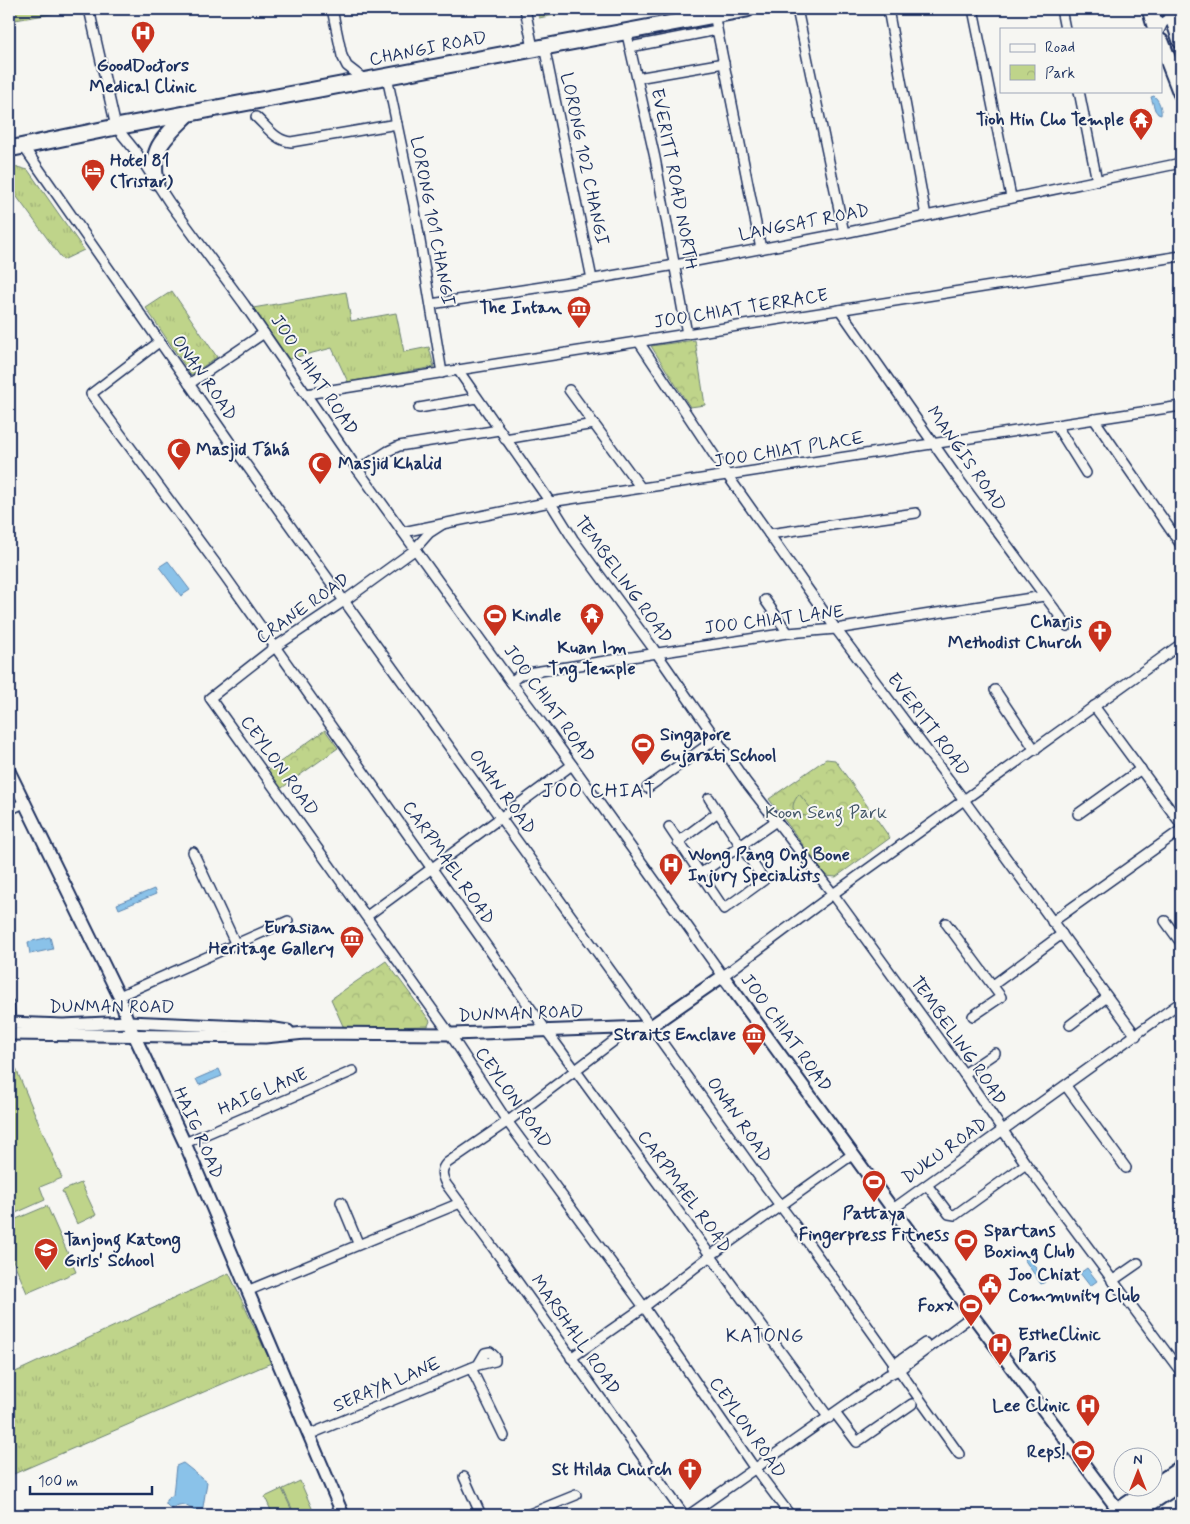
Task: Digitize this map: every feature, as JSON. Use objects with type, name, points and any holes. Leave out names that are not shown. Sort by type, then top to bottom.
[{"type":"main road","name":"CHANGI ROAD","points":[[16,148],[539,46],[747,9]]},
{"type":"main road","points":[[1150,9],[1156,28]]},
{"type":"main road","points":[[1175,14],[1181,41],[1172,39],[1163,45],[1181,93]]},
{"type":"main road","points":[[156,182],[153,169],[156,151],[168,134],[188,114]]},
{"type":"main road","points":[[1117,1514],[1181,1468]]},
{"type":"main road","points":[[1133,1515],[1181,1483]]},
{"type":"street","points":[[89,9],[116,127]]},
{"type":"street","points":[[332,9],[342,56],[347,66],[366,80]]},
{"type":"street","name":"LORONG 102 CHANGI","points":[[526,9],[539,46],[559,117],[592,279]]},
{"type":"street","points":[[797,9],[844,232]]},
{"type":"street","points":[[888,9],[926,216]]},
{"type":"street","points":[[972,9],[1011,197]]},
{"type":"street","points":[[1061,9],[1065,28]]},
{"type":"street","points":[[714,14],[760,249]]},
{"type":"street","points":[[1161,28],[1164,22],[1175,14]]},
{"type":"street","name":"EVERITT ROAD NORTH","points":[[626,30],[655,158],[687,334]]},
{"type":"street","points":[[630,47],[717,30]]},
{"type":"street","points":[[637,78],[724,63]]},
{"type":"street","name":"LORONG 101 CHANGI","points":[[387,77],[414,204],[442,373]]},
{"type":"street","points":[[1078,92],[1097,181]]},
{"type":"street","points":[[256,118],[276,136],[284,141],[291,142],[397,124]]},
{"type":"street","name":"JOO CHIAT ROAD","points":[[116,127],[137,153],[169,202],[264,333],[358,470],[510,682],[537,715],[723,976],[1117,1514]]},
{"type":"street","name":"ONAN ROAD","points":[[16,148],[159,342],[344,602],[959,1454]]},
{"type":"street","name":"LANGSAT ROAD","points":[[431,304],[675,265],[926,216],[1181,163]]},
{"type":"street","name":"JOO CHIAT TERRACE","points":[[306,394],[1181,256]]},
{"type":"street","name":"MANGIS ROAD","points":[[840,310],[1067,626]]},
{"type":"street","points":[[189,384],[264,333]]},
{"type":"street","name":"CARPMAEL ROAD","points":[[159,342],[91,394],[225,576],[575,1070],[710,1256],[832,1416],[857,1442],[912,1404]]},
{"type":"street","name":"EVERITT ROAD","points":[[639,342],[728,476],[836,630],[964,800],[1136,1036]]},
{"type":"street","name":"TEMBELING ROAD","points":[[458,370],[550,502],[573,539],[716,739],[833,894],[964,1074],[1026,1164],[1181,1372]]},
{"type":"street","points":[[569,390],[641,488]]},
{"type":"street","points":[[419,408],[477,398]]},
{"type":"street","name":"JOO CHIAT PLACE","points":[[403,532],[550,502],[1181,406]]},
{"type":"street","points":[[1094,419],[1181,545]]},
{"type":"street","points":[[358,470],[399,446],[594,424]]},
{"type":"street","points":[[1056,425],[1086,473]]},
{"type":"street","points":[[769,534],[916,513]]},
{"type":"street","name":"CRANE ROAD","points":[[210,698],[275,647],[344,602],[416,549],[428,534],[443,524]]},
{"type":"street","name":"JOO CHIAT LANE","points":[[510,682],[521,674],[788,633],[836,630],[1044,596]]},
{"type":"street","points":[[765,600],[788,633]]},
{"type":"street","points":[[723,976],[833,894],[1181,644]]},
{"type":"street","points":[[995,690],[1035,750]]},
{"type":"street","name":"CEYLON ROAD","points":[[210,698],[450,1034],[507,1121],[644,1307],[755,1469],[790,1515]]},
{"type":"street","points":[[1094,706],[1181,824]]},
{"type":"street","points":[[648,788],[716,739]]},
{"type":"street","points":[[367,916],[572,765]]},
{"type":"street","points":[[1078,814],[1141,769]]},
{"type":"street","name":"HAIG ROAD","points":[[9,771],[119,996],[134,1036],[185,1144],[343,1515]]},
{"type":"street","points":[[669,828],[724,909],[764,880],[742,844],[709,798]]},
{"type":"street","points":[[9,810],[24,803]]},
{"type":"street","points":[[678,842],[718,812]]},
{"type":"street","points":[[700,874],[776,820]]},
{"type":"street","points":[[1052,922],[1181,830]]},
{"type":"street","points":[[193,852],[236,945]]},
{"type":"street","points":[[1165,921],[1181,943]]},
{"type":"street","points":[[119,996],[288,922]]},
{"type":"street","points":[[946,922],[1001,996],[973,1016]]},
{"type":"street","points":[[993,985],[1062,934]]},
{"type":"street","name":"DUNMAN ROAD","points":[[9,1026],[134,1036],[266,1037],[305,1033],[450,1034],[631,1028],[651,1026],[723,976]]},
{"type":"street","points":[[1070,1025],[1107,997]]},
{"type":"street","name":"DUKU ROAD","points":[[893,1209],[1181,1002]]},
{"type":"street","points":[[9,1004],[9,1026]]},
{"type":"street","name":"DUNMAN ROAD","points":[[9,1026],[128,1022],[269,1028],[305,1033]]},
{"type":"street","points":[[507,1121],[631,1028]]},
{"type":"street","points":[[964,1074],[996,1053]]},
{"type":"street","name":"HAIG LANE","points":[[185,1144],[353,1071]]},
{"type":"street","points":[[1066,1086],[1126,1168]]},
{"type":"street","name":"MARSHALL ROAD","points":[[507,1121],[447,1163],[442,1172],[446,1184],[684,1515]]},
{"type":"street","points":[[571,1358],[854,1154]]},
{"type":"street","points":[[927,1185],[949,1214],[956,1216],[1026,1164]]},
{"type":"street","points":[[341,1202],[358,1244]]},
{"type":"street","points":[[247,1291],[358,1244],[395,1225],[460,1203]]},
{"type":"street","points":[[1112,1281],[1138,1263]]},
{"type":"street","points":[[689,1515],[832,1416],[972,1314]]},
{"type":"street","name":"SERAYA LANE","points":[[308,1435],[474,1367],[504,1436]]},
{"type":"street","points":[[464,1477],[481,1515]]},
{"type":"street","points":[[527,1515],[576,1495]]},
{"type":"green space","points":[[9,9],[81,9],[9,21]]},
{"type":"green space","points":[[537,9],[585,9],[539,18]]},
{"type":"green space","points":[[17,167],[28,170],[84,250],[63,260],[9,186],[9,168]]},
{"type":"green space","points":[[172,291],[217,357],[191,375],[146,308]]},
{"type":"green space","points":[[346,292],[351,321],[396,313],[404,352],[429,347],[434,367],[348,382],[332,348],[289,359],[253,308]]},
{"type":"green space","points":[[695,340],[705,405],[690,407],[651,346]]},
{"type":"green space","points":[[325,730],[338,748],[279,790],[266,772]]},
{"type":"green space","name":"Koon Seng Park","points":[[826,759],[835,760],[890,838],[836,877],[826,876],[769,799]]},
{"type":"green space","points":[[799,794],[814,812],[811,817],[797,813],[794,810],[793,804]]},
{"type":"green space","points":[[386,961],[430,1021],[428,1026],[350,1028],[343,1026],[331,999]]},
{"type":"green space","points":[[9,1057],[11,1057],[62,1178],[40,1187],[45,1200],[9,1216]]},
{"type":"green space","points":[[81,1183],[96,1215],[77,1224],[62,1191]]},
{"type":"green space","points":[[47,1206],[76,1272],[27,1293],[9,1251],[9,1222]]},
{"type":"green space","points":[[229,1273],[271,1363],[9,1476],[9,1375]]},
{"type":"green space","points":[[300,1481],[315,1515],[295,1515],[283,1489]]},
{"type":"green space","points":[[282,1489],[294,1515],[273,1515],[265,1497]]},
{"type":"water","points":[[1154,96],[1160,105],[1161,115],[1155,110],[1151,97]]},
{"type":"water","points":[[168,561],[190,590],[181,596],[159,567]]},
{"type":"water","points":[[154,889],[156,894],[119,909],[117,904]]},
{"type":"water","points":[[50,937],[53,949],[30,954],[28,942]]},
{"type":"water","points":[[219,1069],[222,1076],[199,1085],[196,1079]]},
{"type":"water","points":[[1028,1256],[1045,1282],[1041,1284],[1024,1259]]},
{"type":"water","points":[[1087,1268],[1097,1281],[1090,1286],[1080,1273]]},
{"type":"water","points":[[183,1463],[207,1482],[202,1513],[184,1505],[171,1509],[166,1504],[166,1500],[173,1495],[176,1466]]},
{"type":"place","name":"GoodDoctors Medical Clinic","points":[[143,54]]},
{"type":"place","name":"Tioh Hin Cho Temple","points":[[1141,141]]},
{"type":"place","name":"Hotel 81 (Tristar)","points":[[93,192]]},
{"type":"place","name":"The Intan","points":[[579,329]]},
{"type":"place","name":"Masjid Táhá","points":[[179,471]]},
{"type":"place","name":"Masjid Khalid","points":[[320,485]]},
{"type":"place","name":"Kuan Im Tng Temple","points":[[592,636]]},
{"type":"place","name":"Kindle","points":[[495,637]]},
{"type":"place","name":"Charis Methodist Church","points":[[1100,653]]},
{"type":"place","name":"Singapore Gujarati School","points":[[643,766]]},
{"type":"place","name":"Wong Pang Ong Bone Injury Specialists","points":[[671,886]]},
{"type":"place","name":"Eurasian Heritage Gallery","points":[[352,959]]},
{"type":"place","name":"Straits Enclave","points":[[754,1056]]},
{"type":"place","name":"Pattaya Fingerpress Fitness","points":[[874,1203]]},
{"type":"place","name":"Spartans Boxing Club","points":[[966,1262]]},
{"type":"place","name":"Tanjong Katong Girls' School","points":[[46,1271]]},
{"type":"place","name":"Joo Chiat Community Club","points":[[990,1306]]},
{"type":"place","name":"Foxx","points":[[971,1327]]},
{"type":"place","name":"EstheClinic Paris","points":[[1000,1366]]},
{"type":"place","name":"Lee Clinic","points":[[1088,1427]]},
{"type":"place","name":"Reps!","points":[[1083,1473]]},
{"type":"place","name":"St Hilda Church","points":[[690,1491]]},
{"type":"district","name":"JOO CHIAT","points":[[599,791]]},
{"type":"district","name":"KATONG","points":[[765,1336]]}]
